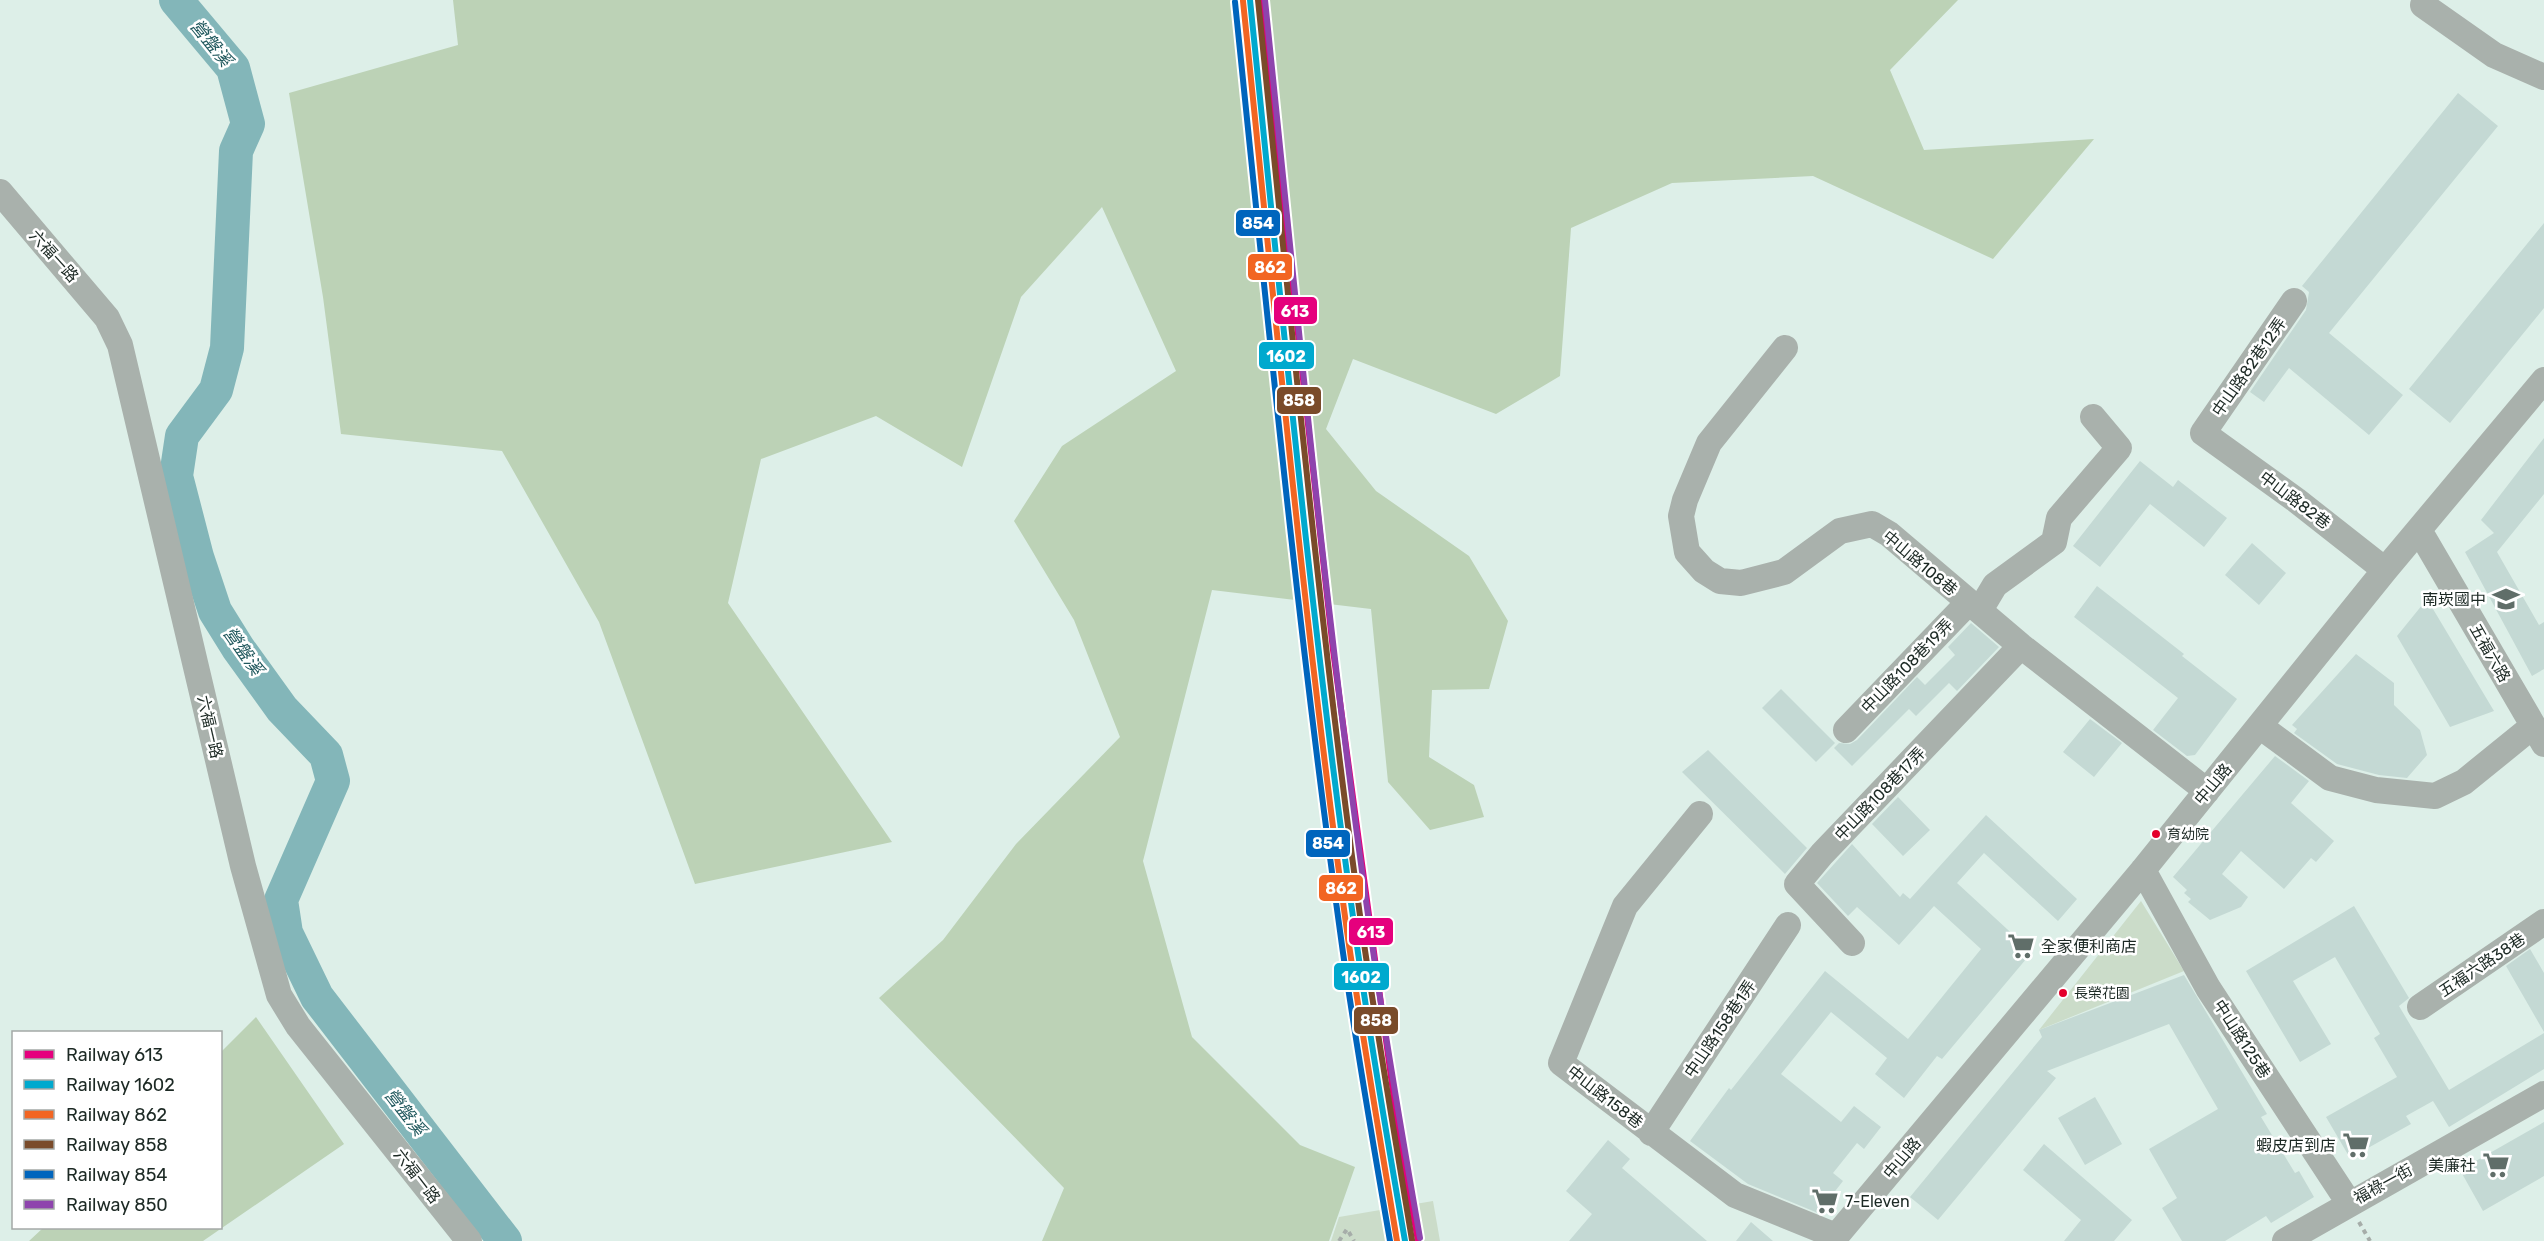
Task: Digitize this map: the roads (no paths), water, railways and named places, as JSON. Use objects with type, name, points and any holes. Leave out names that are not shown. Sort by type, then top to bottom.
[{"type":"street","points":[[2423,5],[2494,55],[2544,77]]},
{"type":"street","name":"六福一路","points":[[0,192],[108,318],[120,345],[238,845],[279,995],[298,1026],[469,1241]]},
{"type":"street","name":"中山路82巷12弄","points":[[2203,433],[2294,301]]},
{"type":"street","name":"中山路108巷","points":[[1785,348],[1709,442],[1685,500],[1681,516],[1687,552],[1704,571],[1720,580],[1741,583],[1784,572],[1840,531],[1872,524],[1889,534],[2021,646],[2207,790]]},
{"type":"street","name":"中山路","points":[[1834,1239],[2143,870],[2261,727],[2385,570],[2544,380]]},
{"type":"street","name":"中山路108巷19弄","points":[[1846,730],[1995,585],[2054,542],[2059,518],[2119,448],[2093,417]]},
{"type":"street","name":"中山路82巷","points":[[2203,433],[2296,500],[2385,570]]},
{"type":"street","name":"五福六路","points":[[2419,530],[2538,735]]},
{"type":"street","name":"中山路108巷17弄","points":[[1852,944],[1797,884],[2021,646]]},
{"type":"street","points":[[2261,727],[2330,778],[2376,790],[2435,796],[2464,782],[2538,735]]},
{"type":"street","name":"中山路158巷","points":[[1701,814],[1625,906],[1561,1064],[1735,1195],[1834,1239]]},
{"type":"street","name":"中山路125巷","points":[[2143,870],[2208,988],[2349,1203]]},
{"type":"street","name":"五福六路38巷","points":[[2420,1007],[2544,922]]},
{"type":"street","name":"中山路158巷1弄","points":[[1651,1133],[1788,925]]},
{"type":"street","name":"福祿一街","points":[[2285,1241],[2544,1094]]},
{"type":"waterway","name":"營盤溪","points":[[176,0],[233,68],[248,124],[236,151],[227,348],[216,390],[182,436],[176,476],[197,557],[215,611],[238,648],[282,709],[326,755],[333,781],[281,900],[286,933],[317,997],[505,1241]]},
{"type":"rail line","name":"1602","points":[[1250,0],[1298,466],[1339,815],[1366,1009],[1405,1241]]},
{"type":"rail line","name":"858","points":[[1258,0],[1306,465],[1346,814],[1368,969],[1412,1240]]},
{"type":"rail line","name":"613","points":[[1261,0],[1333,650],[1399,1136],[1418,1241]]},
{"type":"rail line","name":"850","points":[[1265,0],[1313,465],[1354,813],[1375,968],[1420,1238]]},
{"type":"rail line","name":"862","points":[[1243,1],[1291,466],[1331,815],[1353,970],[1397,1241]]},
{"type":"rail line","name":"854","points":[[1235,2],[1283,467],[1324,815],[1351,1009],[1390,1241]]},
{"type":"place","name":"南崁國中","points":[[2506,599]]},
{"type":"place","name":"育幼院","points":[[2156,834]]},
{"type":"place","name":"全家便利商店","points":[[2021,946]]},
{"type":"place","name":"長榮花園","points":[[2063,993]]},
{"type":"place","name":"蝦皮店到店","points":[[2356,1145]]},
{"type":"place","name":"美廉社","points":[[2496,1165]]},
{"type":"place","name":"7-Eleven","points":[[1825,1201]]}]
